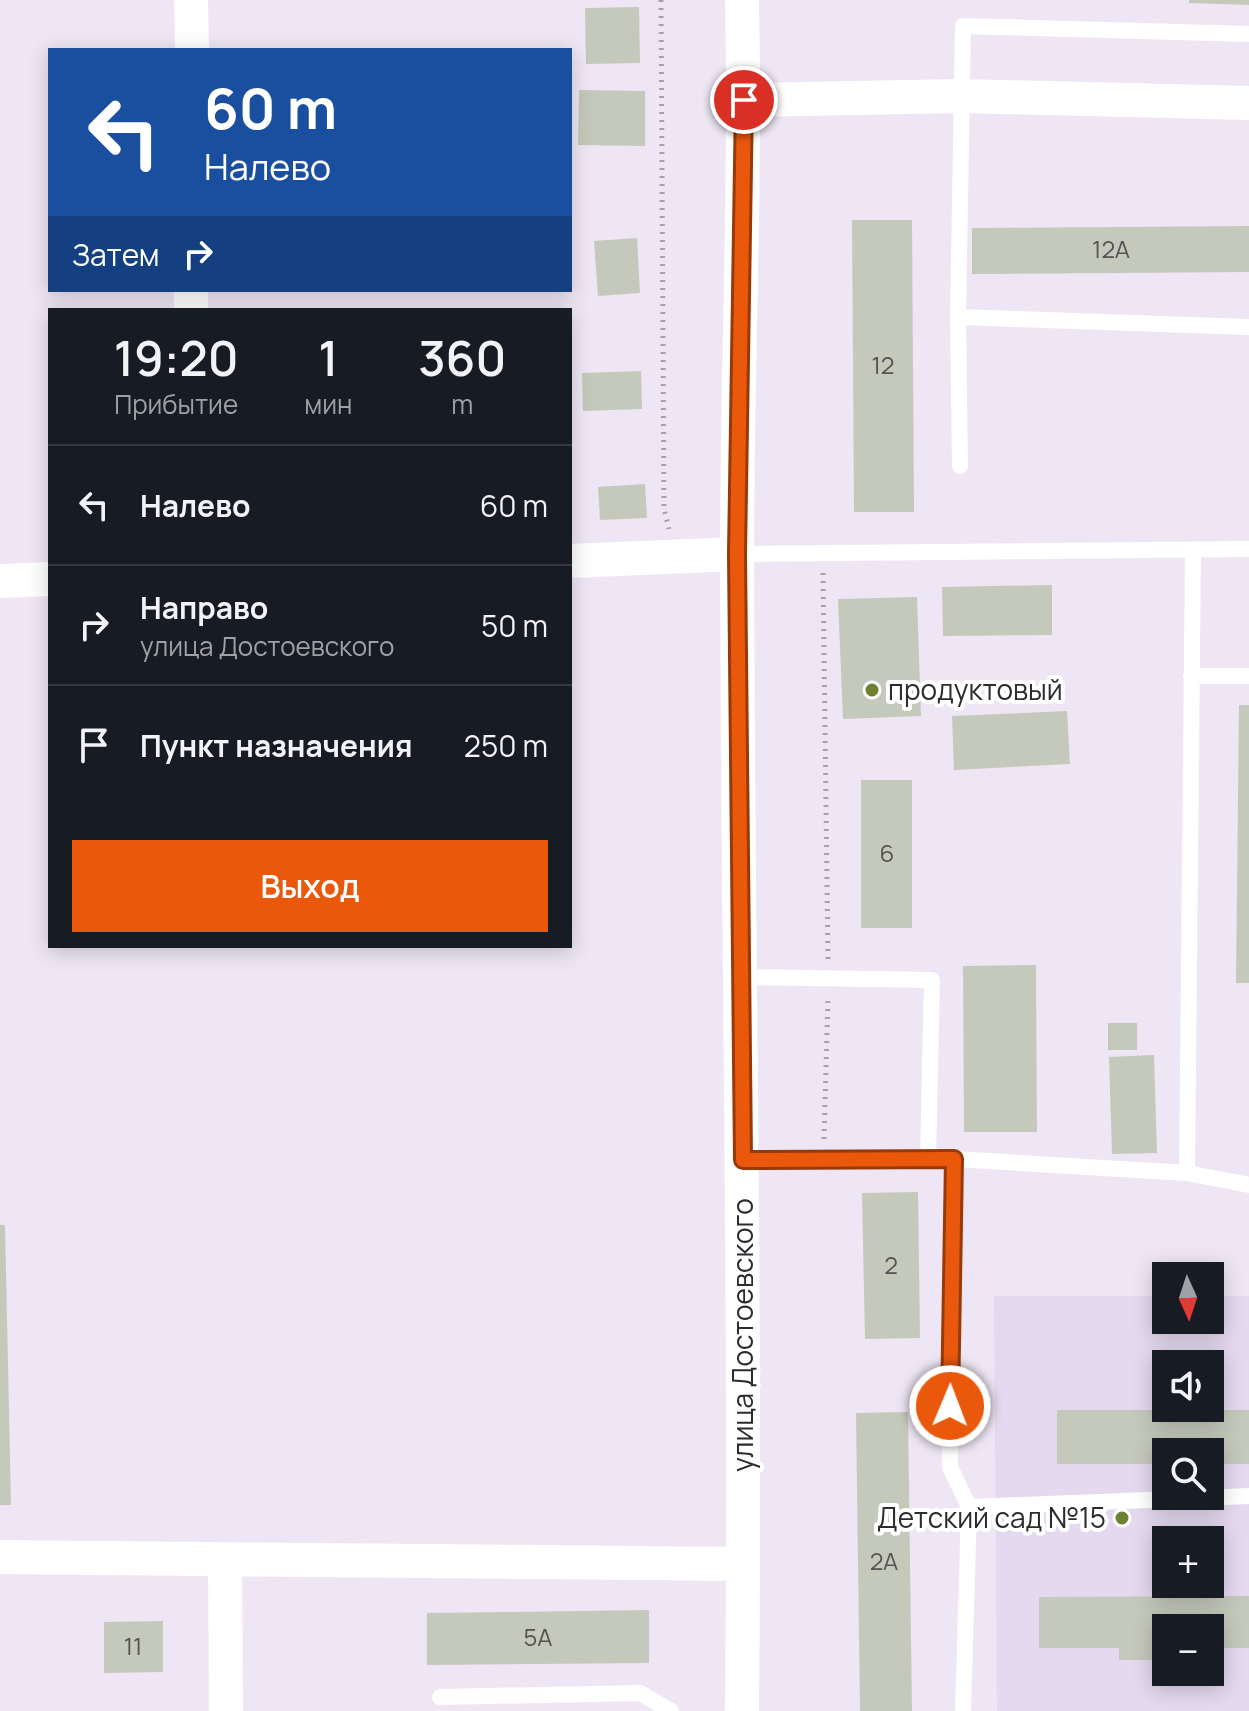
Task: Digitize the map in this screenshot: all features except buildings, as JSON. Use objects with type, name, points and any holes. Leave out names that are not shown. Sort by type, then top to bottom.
[{"type":"street","points":[[191,0],[192,48]]},
{"type":"street","name":"улица Достоевского","points":[[742,0],[744,100],[737,554],[743,1160],[742,1711]]},
{"type":"street","points":[[744,100],[961,96],[1249,103]]},
{"type":"street","points":[[572,561],[737,554]]},
{"type":"street","points":[[0,581],[48,579]]},
{"type":"street","points":[[0,1557],[743,1564]]},
{"type":"street","points":[[225,1561],[226,1711]]},
{"type":"lane","points":[[960,466],[958,317],[963,26],[1249,34]]},
{"type":"lane","points":[[958,317],[1249,327]]},
{"type":"lane","points":[[737,554],[1249,549]]},
{"type":"lane","points":[[1187,1173],[1193,550]]},
{"type":"lane","points":[[1191,676],[1249,676]]},
{"type":"lane","points":[[740,977],[932,980],[928,1159]]},
{"type":"lane","points":[[954,1159],[950,1467],[969,1507],[963,1711]]},
{"type":"lane","points":[[743,1160],[954,1159],[1187,1173],[1249,1185]]},
{"type":"lane","points":[[969,1507],[1249,1496]]},
{"type":"lane","points":[[440,1697],[640,1693],[671,1711]]},
{"type":"path","points":[[661,0],[664,509],[676,557]]},
{"type":"path","points":[[823,553],[828,979],[824,1160]]},
{"type":"shaded area","name":"Детский сад №15","points":[[994,1296],[1152,1296],[1152,1334],[1224,1334],[1224,1296],[1249,1296],[1249,1711],[997,1711]]},
{"type":"place","name":"продуктовый","points":[[872,690]]},
{"type":"place","name":"Детский сад №15","points":[[1122,1518]]},
{"type":"route","points":[[744,100],[737,554],[743,1160],[954,1159],[950,1406]]}]
